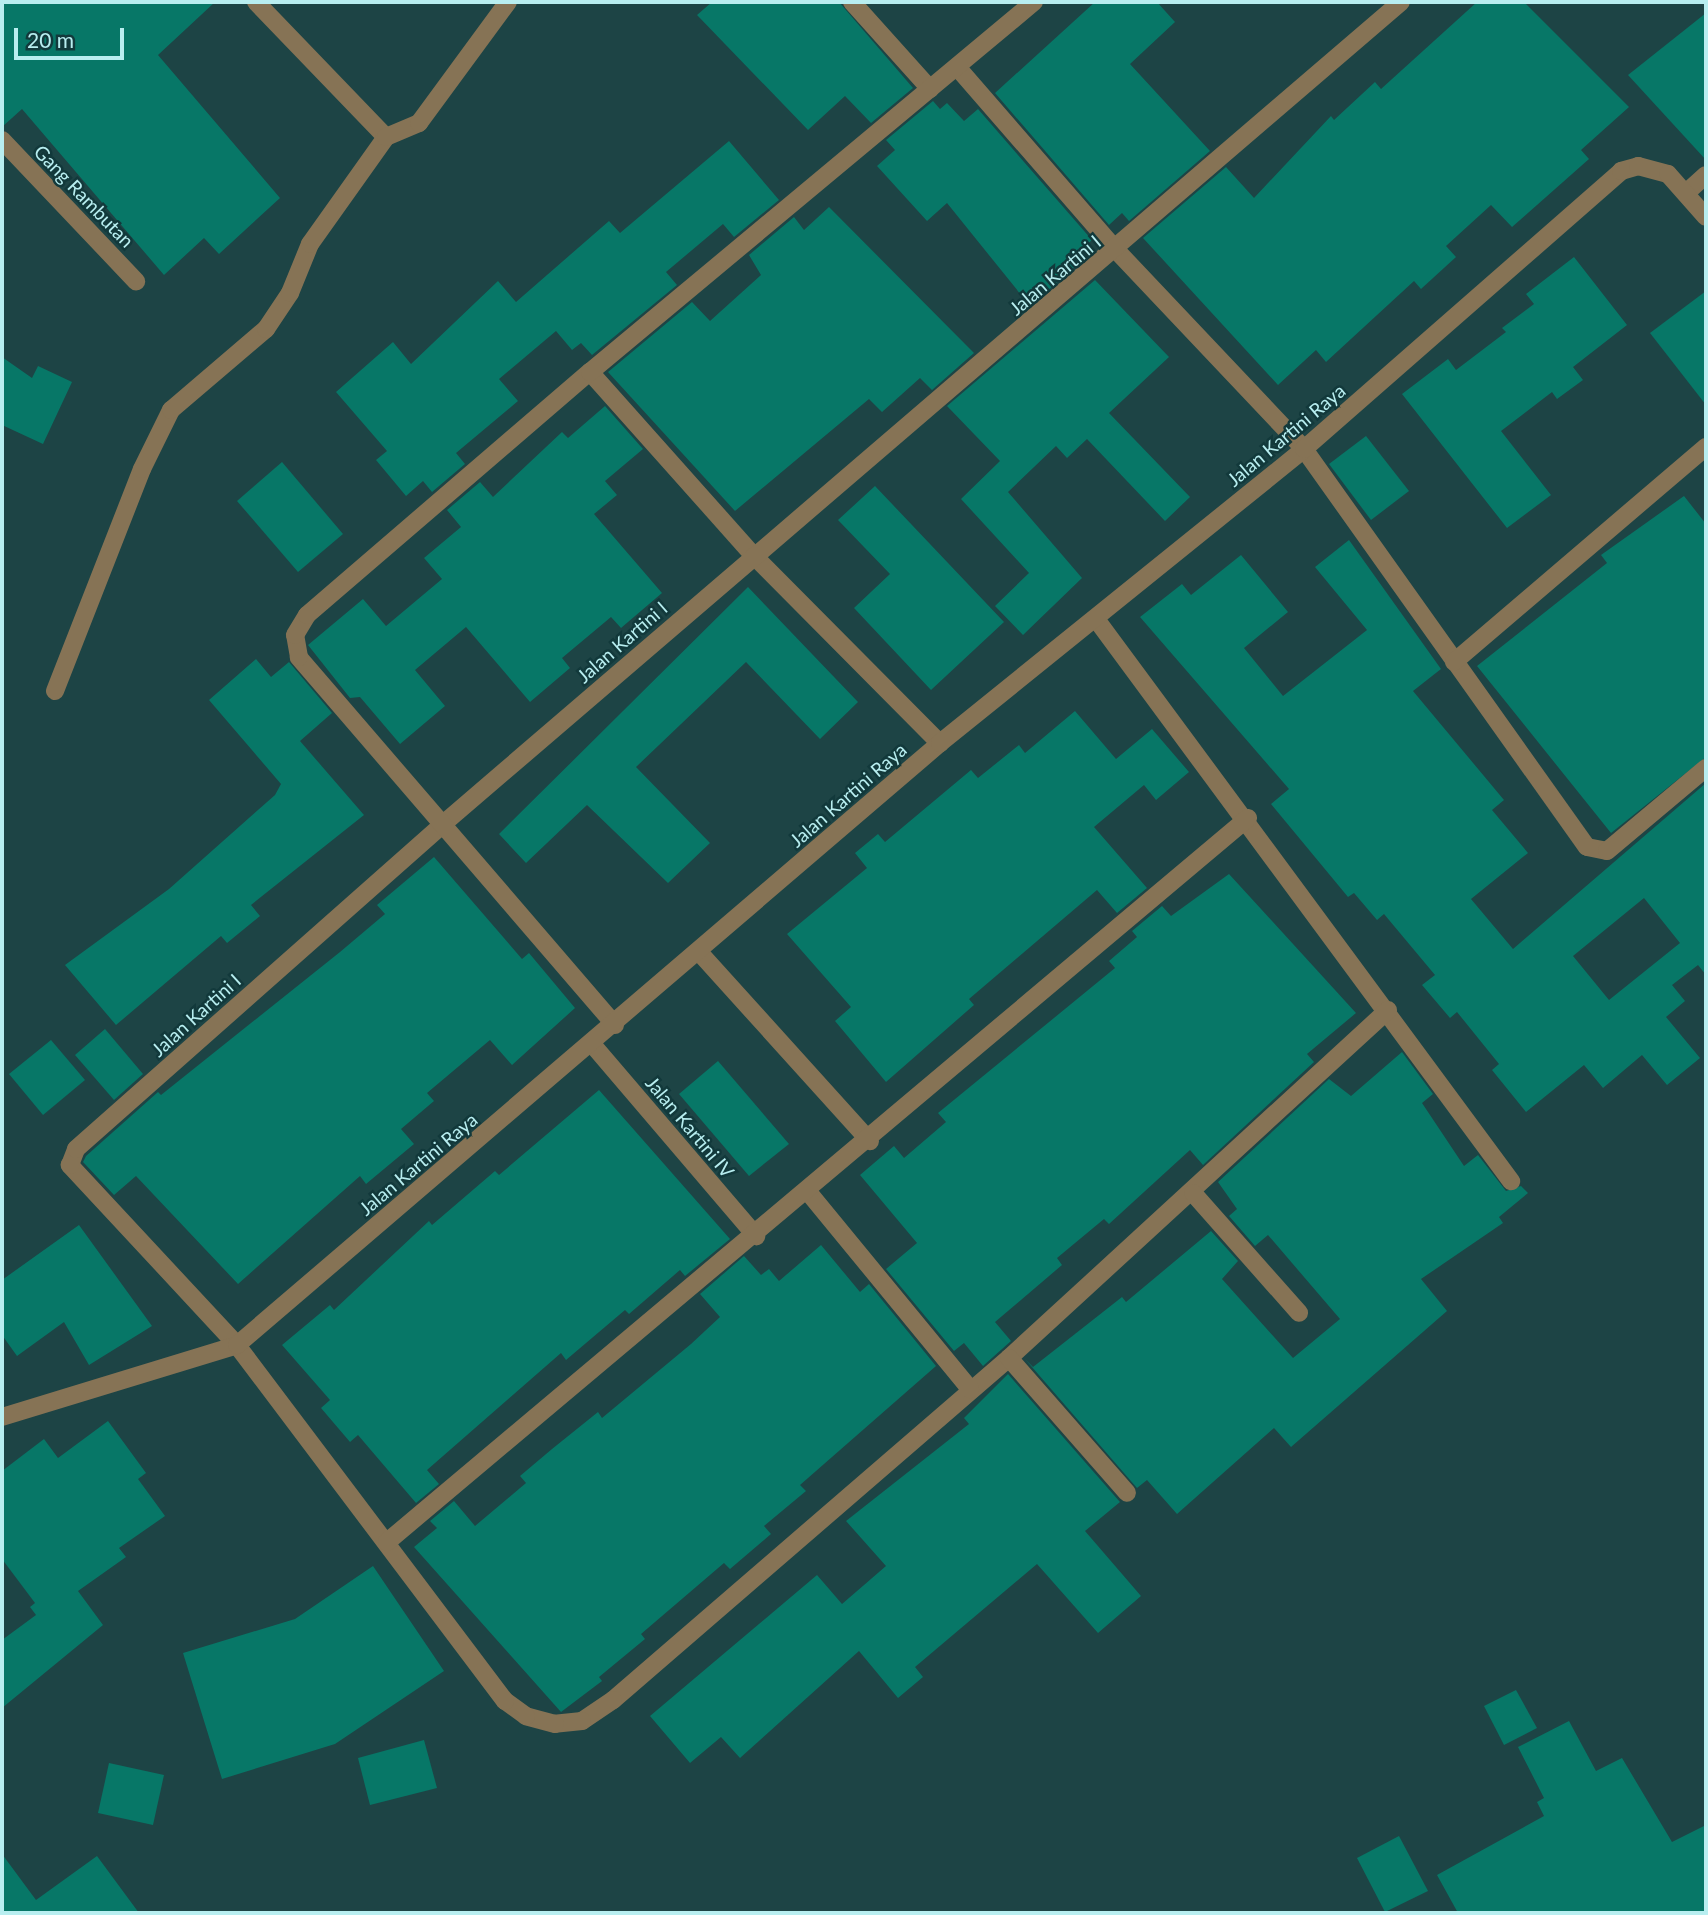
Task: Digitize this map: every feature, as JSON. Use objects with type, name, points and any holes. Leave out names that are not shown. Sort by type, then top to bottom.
[{"type":"street","points":[[256,2],[386,137]]},
{"type":"street","points":[[55,691],[142,469],[172,410],[266,329],[290,293],[310,244],[386,137],[419,123],[508,2]]},
{"type":"street","points":[[852,2],[930,89]]},
{"type":"street","points":[[615,1025],[299,657],[295,635],[307,615],[590,372],[1034,2]]},
{"type":"street","name":"Jalan Kartini I","points":[[237,1345],[76,1174],[71,1158],[443,824],[754,556],[1117,251],[1401,2]]},
{"type":"street","points":[[957,67],[1117,251],[1304,449],[1580,840],[1596,852],[1608,850],[1706,768]]},
{"type":"street","name":"Gang Rambutan","points":[[2,140],[136,281]]},
{"type":"street","name":"Jalan Kartini Raya","points":[[2,1417],[237,1345],[615,1025],[940,743],[1304,449],[1621,171],[1653,167],[1687,191],[1706,217]]},
{"type":"street","points":[[1687,191],[1706,175]]},
{"type":"street","points":[[590,372],[754,556],[940,743]]},
{"type":"street","points":[[1454,662],[1706,447]]},
{"type":"street","points":[[1096,619],[1248,818],[1511,1181]]},
{"type":"street","points":[[387,1542],[809,1193],[1248,818]]},
{"type":"street","points":[[699,952],[870,1141]]},
{"type":"street","points":[[237,1345],[505,1701],[526,1716],[555,1724],[582,1721],[1009,1358],[1192,1193],[1388,1010]]},
{"type":"street","name":"Jalan Kartini IV","points":[[592,1044],[756,1236]]},
{"type":"street","points":[[809,1193],[970,1390]]},
{"type":"street","points":[[1192,1193],[1299,1313]]},
{"type":"street","points":[[1009,1358],[1127,1493]]},
{"type":"building","points":[[2,2],[215,2],[158,55],[280,198],[219,254],[204,238],[164,275],[22,109],[2,127]]},
{"type":"building","points":[[712,2],[839,2],[913,88],[871,123],[845,96],[808,130],[697,15]]},
{"type":"building","points":[[1095,2],[1157,2],[1175,22],[1130,64],[1210,151],[1129,221],[1122,213],[1109,225],[995,93]]},
{"type":"building","points":[[1477,2],[1524,2],[1629,107],[1581,150],[1589,159],[1512,227],[1491,205],[1446,246],[1456,257],[1421,289],[1414,281],[1326,362],[1316,350],[1278,385],[1143,238],[1226,167],[1254,198],[1331,116],[1334,120],[1375,82],[1381,89]]},
{"type":"building","points":[[1706,13],[1706,160],[1628,75]]},
{"type":"building","points":[[933,101],[940,109],[947,103],[964,121],[978,109],[1092,240],[1073,257],[1079,263],[1030,306],[947,203],[927,221],[877,166],[895,150],[886,140]]},
{"type":"building","points":[[729,141],[779,200],[734,237],[723,224],[666,272],[677,285],[592,355],[581,343],[572,350],[556,331],[499,379],[518,401],[456,453],[465,464],[432,492],[423,481],[406,496],[376,460],[387,451],[336,392],[393,342],[411,364],[498,281],[516,302],[609,221],[620,233]]},
{"type":"building","points":[[829,207],[974,353],[932,390],[920,378],[882,412],[869,399],[735,511],[608,372],[692,302],[710,321],[761,275],[749,255],[794,217],[804,230]]},
{"type":"building","points":[[1574,257],[1627,325],[1573,367],[1583,380],[1557,399],[1552,392],[1501,431],[1551,495],[1507,528],[1402,394],[1448,359],[1456,370],[1506,332],[1502,328],[1534,304],[1526,294]]},
{"type":"building","points":[[1095,280],[1169,357],[1109,413],[1190,497],[1165,521],[1087,439],[1067,458],[1056,446],[1008,492],[1082,578],[1023,635],[995,606],[1029,573],[961,499],[1000,461],[947,406]]},
{"type":"building","points":[[1706,291],[1706,405],[1650,333]]},
{"type":"building","points":[[2,357],[32,378],[38,366],[72,382],[43,444],[2,425]]},
{"type":"building","points":[[605,406],[643,449],[605,481],[617,495],[594,514],[662,593],[621,628],[611,617],[562,658],[570,668],[530,702],[466,627],[415,670],[445,706],[400,744],[360,697],[350,698],[308,645],[363,599],[386,626],[442,579],[424,558],[461,527],[447,510],[480,482],[493,497],[562,432],[568,438]]},
{"type":"building","points":[[1366,436],[1409,491],[1371,520],[1329,464]]},
{"type":"building","points":[[282,462],[343,534],[298,572],[237,501]]},
{"type":"building","points":[[875,486],[1004,622],[931,690],[854,608],[890,574],[838,520]]},
{"type":"building","points":[[1684,496],[1706,524],[1706,757],[1611,833],[1477,666],[1607,563],[1601,555]]},
{"type":"building","points":[[1349,540],[1441,669],[1413,691],[1504,800],[1492,810],[1528,853],[1471,899],[1513,949],[1706,783],[1706,975],[1698,965],[1672,985],[1685,1001],[1666,1017],[1700,1058],[1667,1085],[1642,1055],[1603,1088],[1584,1065],[1526,1112],[1492,1070],[1499,1064],[1457,1012],[1450,1018],[1422,985],[1435,975],[1384,914],[1377,920],[1354,893],[1348,897],[1271,804],[1289,789],[1140,617],[1182,584],[1191,595],[1241,555],[1288,612],[1244,648],[1283,696],[1367,630],[1315,567]],"holes":[[[1644,898],[1680,943],[1609,1000],[1573,956]]]},
{"type":"building","points":[[748,587],[858,702],[820,739],[746,662],[636,767],[710,843],[668,883],[587,805],[526,863],[499,834]]},
{"type":"building","points":[[256,659],[271,677],[289,662],[332,713],[300,741],[364,815],[251,905],[260,916],[227,943],[221,936],[116,1025],[65,965],[169,889],[275,795],[281,784],[209,700]]},
{"type":"building","points":[[1075,711],[1116,759],[1152,729],[1189,772],[1156,800],[1144,785],[1094,827],[1147,888],[1117,913],[1097,890],[969,999],[974,1005],[886,1082],[835,1021],[851,1007],[787,934],[867,868],[855,853],[878,834],[885,842],[971,770],[978,778],[1019,745],[1025,753]]},
{"type":"building","points":[[434,857],[522,959],[529,953],[575,1008],[512,1065],[490,1040],[427,1093],[434,1101],[401,1129],[414,1144],[366,1184],[360,1176],[238,1284],[136,1176],[114,1195],[83,1162],[86,1156],[158,1092],[161,1095],[385,914],[377,905]]},
{"type":"building","points":[[1229,874],[1356,1013],[1307,1054],[1314,1062],[1203,1165],[1190,1150],[1109,1224],[1104,1219],[1057,1258],[1062,1265],[995,1322],[1011,1341],[983,1366],[964,1343],[954,1351],[886,1269],[917,1243],[860,1175],[894,1146],[904,1158],[946,1122],[938,1113],[1115,968],[1109,961],[1137,937],[1132,931],[1162,906],[1171,916]]},
{"type":"building","points":[[105,1029],[143,1074],[114,1100],[75,1055]]},
{"type":"building","points":[[51,1040],[85,1080],[43,1115],[9,1074]]},
{"type":"building","points":[[1402,1052],[1433,1094],[1422,1103],[1464,1166],[1478,1155],[1506,1191],[1521,1186],[1528,1193],[1499,1217],[1503,1223],[1421,1279],[1447,1311],[1291,1447],[1274,1428],[1177,1514],[1147,1480],[1137,1488],[1025,1359],[1033,1367],[1122,1297],[1126,1302],[1211,1231],[1238,1261],[1222,1279],[1293,1358],[1340,1319],[1268,1235],[1255,1246],[1229,1216],[1237,1209],[1218,1182],[1329,1079],[1351,1096]]},
{"type":"building","points":[[718,1061],[789,1144],[749,1176],[679,1094]]},
{"type":"building","points":[[599,1090],[730,1239],[685,1276],[680,1270],[629,1314],[625,1310],[566,1360],[561,1353],[427,1470],[439,1484],[416,1503],[358,1435],[350,1442],[321,1408],[330,1400],[282,1345],[330,1305],[334,1310],[429,1221],[432,1225],[495,1171],[499,1175]]},
{"type":"building","points":[[79,1225],[152,1326],[89,1365],[64,1322],[17,1356],[2,1335],[2,1280]]},
{"type":"building","points":[[821,1245],[860,1292],[869,1284],[936,1366],[800,1485],[806,1491],[764,1526],[771,1534],[730,1569],[724,1563],[641,1634],[645,1639],[599,1677],[602,1681],[561,1712],[414,1547],[437,1528],[430,1521],[454,1501],[475,1526],[526,1483],[520,1476],[552,1449],[598,1412],[602,1418],[691,1344],[720,1317],[700,1294],[744,1256],[761,1275],[769,1269],[779,1281]]},
{"type":"building","points":[[1008,1374],[1120,1502],[1085,1531],[1141,1596],[1098,1633],[1037,1564],[915,1667],[923,1677],[898,1698],[859,1651],[740,1758],[721,1737],[690,1763],[650,1716],[817,1575],[842,1604],[886,1566],[846,1521],[969,1424],[964,1418]]},
{"type":"building","points":[[108,1421],[146,1473],[138,1479],[165,1516],[119,1548],[126,1557],[78,1591],[103,1625],[2,1708],[2,1640],[36,1615],[30,1607],[35,1603],[2,1559],[2,1471],[44,1439],[58,1458]]},
{"type":"building","points":[[373,1566],[444,1671],[335,1744],[222,1779],[183,1653],[295,1619]]},
{"type":"building","points":[[1516,1690],[1537,1728],[1504,1745],[1484,1706]]},
{"type":"building","points":[[1569,1721],[1596,1771],[1622,1758],[1672,1842],[1706,1825],[1706,1913],[1458,1913],[1437,1875],[1544,1816],[1537,1802],[1544,1798],[1518,1747]]},
{"type":"building","points":[[424,1740],[437,1788],[370,1805],[358,1758]]},
{"type":"building","points":[[109,1763],[164,1775],[153,1825],[98,1813]]},
{"type":"building","points":[[1399,1836],[1428,1891],[1385,1912],[1357,1858]]},
{"type":"building","points":[[2,1854],[36,1900],[97,1856],[139,1913],[2,1913]]}]
